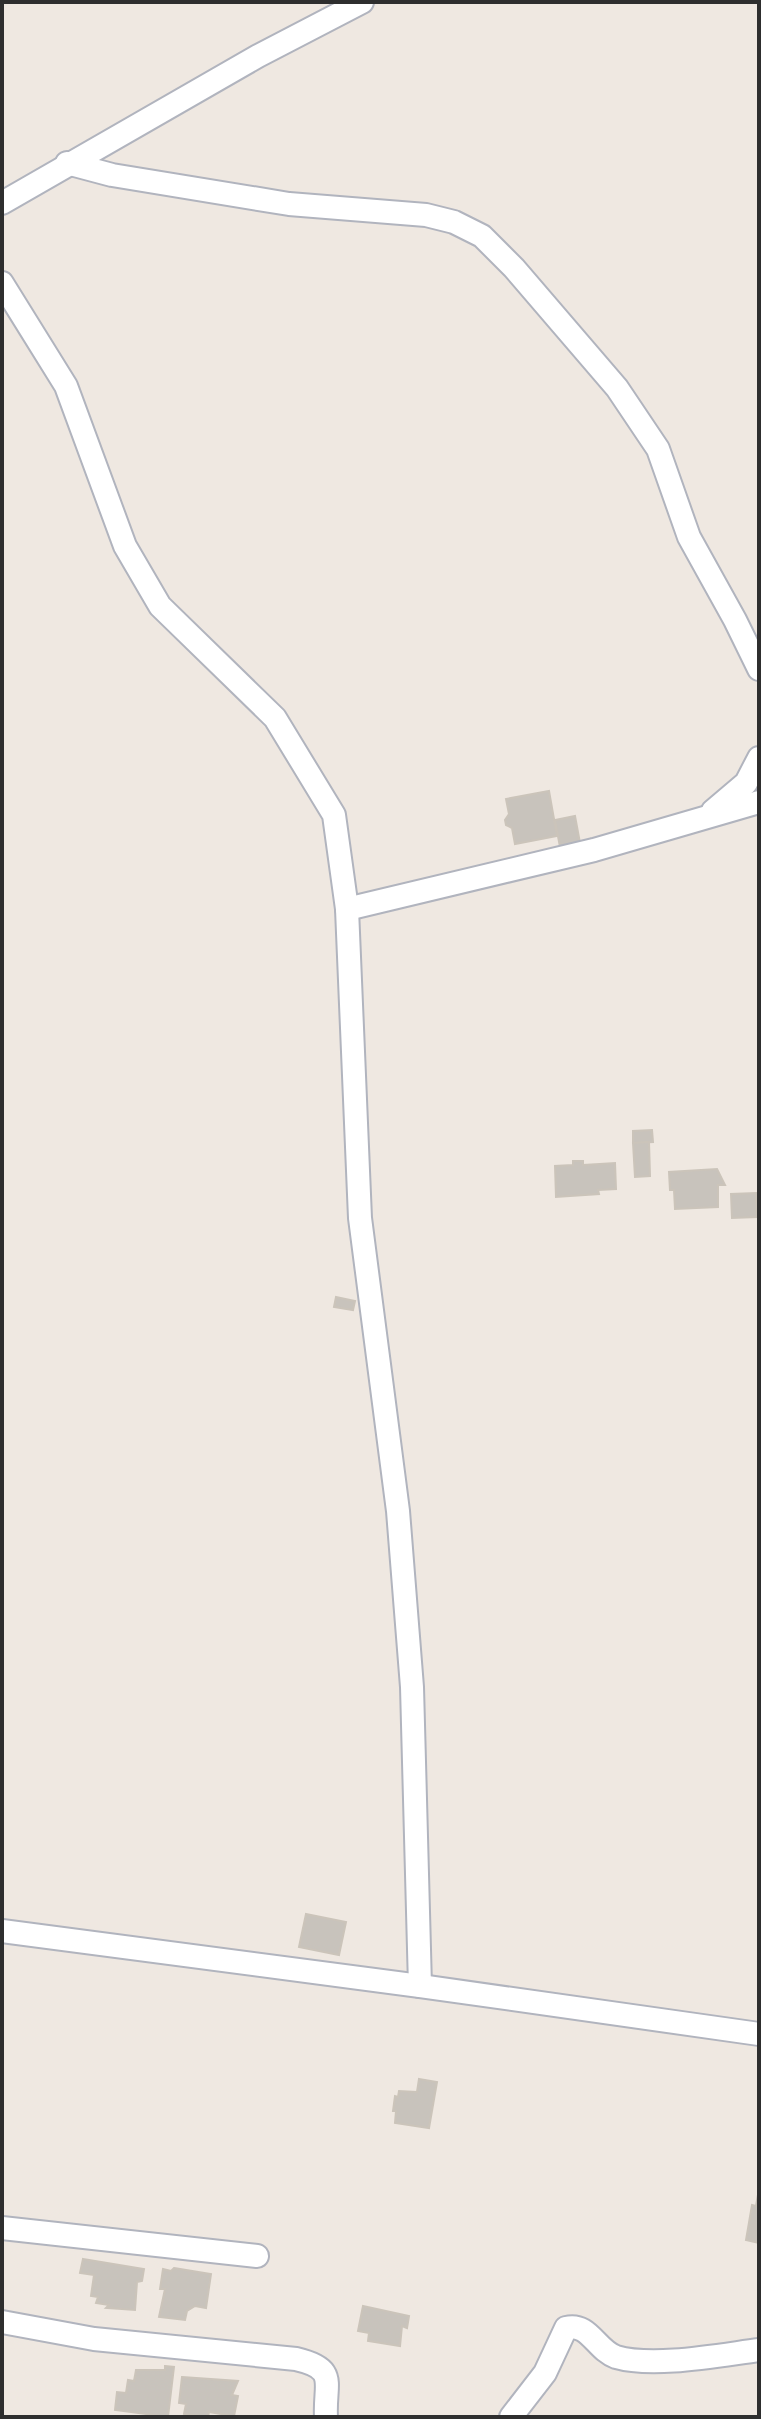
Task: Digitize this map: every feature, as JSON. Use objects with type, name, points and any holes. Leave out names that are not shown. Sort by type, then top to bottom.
[{"type":"street","points":[[2,203],[258,56],[362,2]]},
{"type":"street","points":[[67,163],[112,175],[289,204],[426,215],[454,222],[482,236],[514,268],[617,388],[658,449],[689,537],[759,669]]},
{"type":"street","points":[[2,283],[66,386],[125,546],[160,606],[275,718],[334,815],[347,909],[360,1218],[398,1511],[412,1687],[420,1986]]},
{"type":"street","points":[[701,818],[725,803],[746,783],[759,758]]},
{"type":"street","points":[[347,909],[594,850],[759,802]]},
{"type":"street","points":[[2,1931],[759,2034]]},
{"type":"street","points":[[2,2228],[257,2256]]},
{"type":"street","points":[[2,2322],[94,2339],[314,2363],[323,2369],[329,2382],[326,2417]]},
{"type":"street","points":[[511,2417],[545,2373],[566,2328],[583,2328],[600,2348],[617,2357],[650,2360],[759,2350]]},
{"type":"building","points":[[549,791],[557,836],[515,844],[512,828],[506,825],[505,820],[509,814],[506,799]]},
{"type":"building","points":[[575,816],[580,843],[560,847],[555,820]]},
{"type":"building","points":[[652,1130],[653,1142],[633,1143],[633,1131]]},
{"type":"building","points":[[649,1142],[650,1176],[635,1177],[633,1143]]},
{"type":"building","points":[[573,1161],[583,1161],[583,1165],[615,1163],[616,1189],[598,1190],[599,1194],[556,1197],[555,1166],[573,1165]]},
{"type":"building","points":[[717,1169],[725,1185],[718,1185],[718,1207],[675,1209],[669,1172]]},
{"type":"building","points":[[756,1193],[757,1217],[732,1218],[731,1194]]},
{"type":"building","points":[[336,1297],[355,1301],[353,1310],[334,1307]]},
{"type":"building","points":[[306,1914],[346,1922],[339,1955],[299,1947]]},
{"type":"building","points":[[419,2079],[437,2082],[429,2128],[395,2123],[395,2096],[398,2097],[399,2091],[417,2092]]},
{"type":"building","points":[[759,2189],[759,2243],[746,2240],[752,2205],[756,2206]]},
{"type":"building","points":[[83,2259],[144,2269],[142,2281],[137,2282],[135,2310],[106,2308],[109,2305],[96,2303],[98,2297],[91,2296],[94,2275],[80,2273]]},
{"type":"building","points":[[174,2268],[211,2274],[206,2308],[195,2306],[187,2311],[185,2320],[159,2317],[165,2289],[160,2289],[163,2269],[171,2271]]},
{"type":"building","points":[[363,2306],[409,2316],[407,2328],[402,2326],[400,2346],[368,2341],[369,2333],[358,2331]]},
{"type":"building","points":[[165,2366],[174,2367],[168,2417],[115,2410],[117,2392],[126,2393],[128,2380],[134,2381],[136,2370],[165,2370]]},
{"type":"building","points":[[182,2377],[238,2381],[232,2395],[238,2396],[234,2416],[209,2412],[208,2417],[184,2414],[186,2404],[179,2403]]}]
